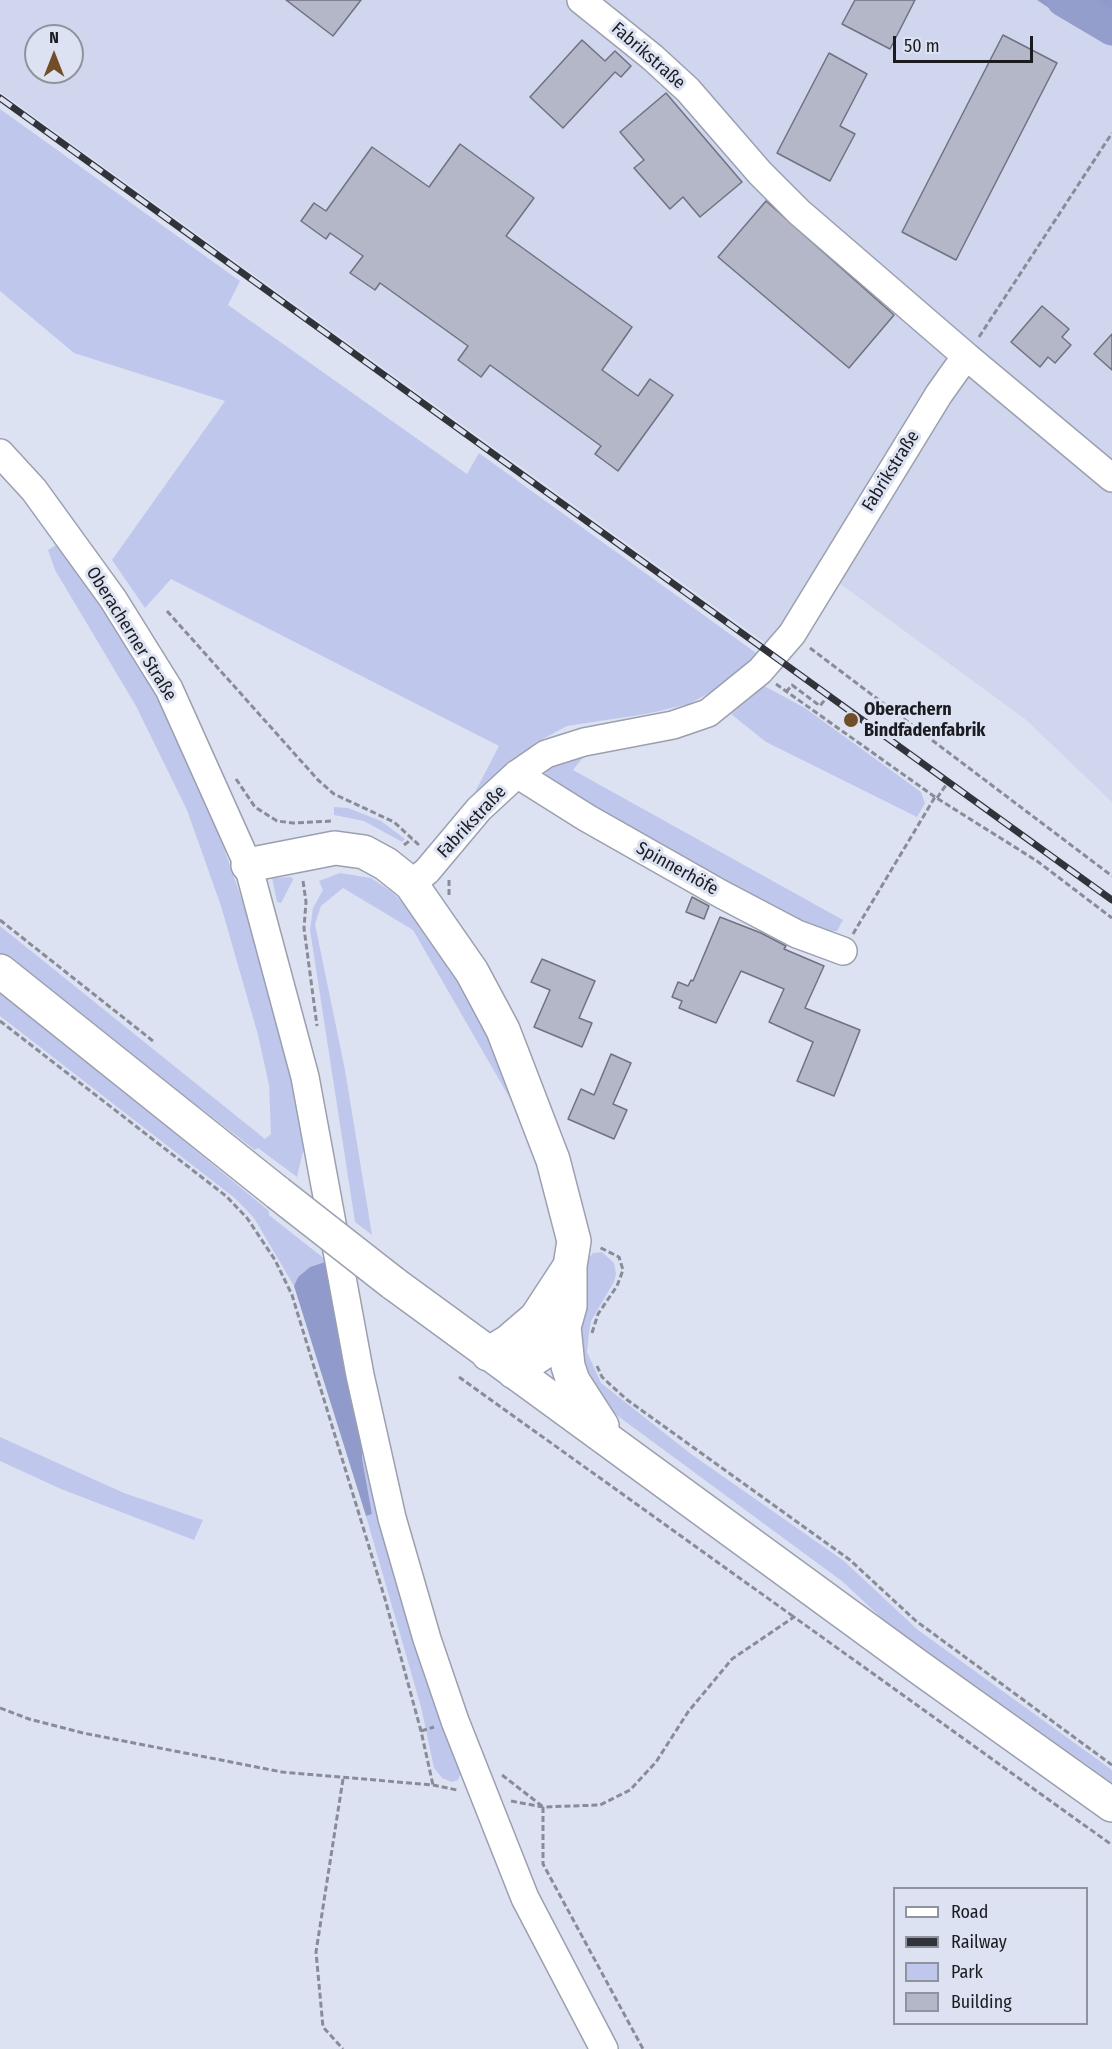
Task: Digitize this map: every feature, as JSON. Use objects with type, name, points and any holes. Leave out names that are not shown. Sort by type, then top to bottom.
[{"type":"main road","points":[[248,865],[296,838],[335,848],[364,852],[386,864],[411,884],[472,972],[503,1030],[553,1160],[572,1253],[570,1306],[578,1331],[568,1366],[573,1382],[613,1443]]},
{"type":"main road","points":[[0,971],[393,1283],[1112,1805]]},
{"type":"main road","points":[[501,1363],[508,1342],[536,1318],[572,1253]]},
{"type":"main road","points":[[501,1363],[550,1348],[578,1331]]},
{"type":"street","name":"Fabrikstraße","points":[[411,884],[437,861],[479,809],[517,774],[546,754],[584,742],[673,725],[708,713],[760,671],[792,634],[933,403],[966,356],[799,212],[760,173],[688,90],[652,57],[581,0]]},
{"type":"street","points":[[966,356],[1112,478]]},
{"type":"street","name":"Oberacherner Straße","points":[[0,453],[34,490],[113,599],[169,689],[248,865],[305,1077],[360,1375],[392,1518],[427,1639],[484,1795],[525,1898],[604,2049]]},
{"type":"street","name":"Spinnerhöfe","points":[[517,774],[587,818],[721,894],[797,934],[843,951]]},
{"type":"path","points":[[966,356],[1112,133]]},
{"type":"path","points":[[167,611],[318,780],[334,794],[394,822],[412,840]]},
{"type":"path","points":[[792,634],[1112,876]]},
{"type":"path","points":[[760,671],[786,692],[936,797],[1037,861],[1112,918]]},
{"type":"path","points":[[786,692],[792,685],[820,706],[826,698]]},
{"type":"path","points":[[843,951],[936,797],[946,785]]},
{"type":"path","points":[[296,838],[306,902],[304,928],[318,1034]]},
{"type":"path","points":[[0,920],[153,1041]]},
{"type":"path","points":[[0,1021],[226,1196],[263,1240],[292,1295],[388,1610],[433,1785],[282,1772],[83,1733],[29,1719],[0,1708]]},
{"type":"path","points":[[572,1253],[606,1249],[620,1257],[622,1270],[617,1286],[598,1314],[578,1331]]},
{"type":"path","points":[[594,1360],[602,1377],[626,1400],[850,1560],[916,1621],[1112,1765]]},
{"type":"path","points":[[459,1377],[1112,1845]]},
{"type":"path","points":[[484,1795],[543,1807],[600,1805],[630,1790],[656,1762],[687,1712],[732,1659],[794,1617]]},
{"type":"path","points":[[493,1768],[543,1807]]},
{"type":"path","points":[[343,1779],[316,1952],[323,2027],[343,2049]]},
{"type":"path","points":[[543,1807],[543,1864],[643,2049]]},
{"type":"shaded area","points":[[0,0],[1037,0],[1077,27],[1112,45],[1112,802],[1025,719],[839,583],[785,657],[0,92]]},
{"type":"shaded area","points":[[1037,0],[1112,0],[1112,45],[1077,27]]},
{"type":"shaded area","points":[[325,1262],[332,1272],[364,1436],[362,1458],[372,1514],[366,1516],[294,1286],[298,1277],[310,1267]]},
{"type":"green space","points":[[0,109],[240,281],[228,305],[467,474],[479,453],[759,655],[720,687],[689,704],[646,714],[567,726],[537,742],[475,792],[499,746],[171,579],[145,608],[112,560],[225,401],[74,353],[0,291]]},
{"type":"green space","points":[[61,542],[167,712],[210,809],[253,931],[292,1065],[305,1143],[297,1177],[258,1148],[255,1150],[0,954],[0,926],[265,1139],[271,1134],[269,1085],[258,1035],[221,906],[187,810],[136,706],[55,570],[48,550]]},
{"type":"green space","points":[[764,686],[805,708],[921,792],[925,803],[917,817],[766,742],[731,714]]},
{"type":"green space","points":[[588,751],[573,770],[843,920],[837,931],[820,932],[589,813],[544,777],[550,764]]},
{"type":"green space","points":[[334,807],[348,808],[381,821],[405,839],[402,842],[364,821],[334,815]]},
{"type":"green space","points":[[340,873],[371,878],[392,892],[416,916],[485,1016],[520,1116],[413,930],[343,888],[321,906],[315,924],[345,1070],[372,1235],[355,1222],[310,930],[313,908],[323,890],[319,881]]},
{"type":"green space","points":[[292,877],[293,880],[281,903],[277,902],[272,878]]},
{"type":"green space","points":[[0,989],[269,1211],[269,1215],[326,1260],[325,1262],[310,1267],[298,1277],[294,1286],[254,1218],[236,1199],[0,1016]]},
{"type":"green space","points":[[602,1252],[614,1263],[616,1274],[614,1282],[591,1321],[587,1352],[601,1383],[691,1454],[844,1561],[918,1630],[1112,1770],[1112,1789],[905,1640],[843,1582],[607,1408],[574,1358],[587,1260],[593,1253]]},
{"type":"green space","points":[[364,1436],[461,1772],[458,1780],[452,1782],[442,1778],[434,1768],[421,1707],[366,1516],[372,1514],[362,1458]]},
{"type":"green space","points":[[0,1437],[124,1493],[203,1520],[194,1540],[61,1489],[0,1461]]},
{"type":"building","points":[[286,0],[361,0],[333,36]]},
{"type":"building","points":[[855,0],[915,0],[890,49],[842,24]]},
{"type":"building","points":[[1003,35],[1057,63],[956,260],[902,232]]},
{"type":"building","points":[[582,40],[605,61],[615,51],[631,66],[621,77],[615,72],[563,128],[530,97]]},
{"type":"building","points":[[829,53],[867,74],[840,126],[855,134],[830,181],[777,153]]},
{"type":"building","points":[[666,93],[742,182],[700,217],[683,197],[670,209],[634,168],[644,160],[620,132]]},
{"type":"building","points":[[460,144],[534,198],[506,236],[632,327],[602,370],[638,396],[650,379],[673,395],[618,471],[595,454],[601,446],[490,365],[481,377],[458,360],[468,346],[380,283],[375,290],[350,273],[363,256],[330,233],[326,239],[301,221],[314,203],[326,211],[372,147],[429,187]]},
{"type":"building","points":[[766,201],[894,315],[849,368],[718,257]]},
{"type":"building","points":[[1042,306],[1069,329],[1062,337],[1071,345],[1055,363],[1048,357],[1040,367],[1011,342]]},
{"type":"building","points":[[1112,334],[1112,370],[1094,354]]},
{"type":"building","points":[[692,897],[709,906],[704,919],[686,912]]},
{"type":"building","points":[[720,917],[761,933],[786,946],[784,949],[824,966],[805,1008],[860,1030],[834,1096],[797,1081],[813,1042],[769,1022],[784,989],[741,971],[716,1023],[679,1008],[682,1001],[672,997],[678,982],[688,986],[691,980],[693,981]]},
{"type":"building","points":[[542,959],[595,981],[579,1018],[592,1023],[582,1047],[534,1027],[550,990],[531,982]]},
{"type":"building","points":[[611,1054],[631,1063],[613,1104],[627,1110],[614,1139],[568,1119],[581,1089],[594,1095]]},
{"type":"waterway","points":[[1063,0],[1112,29]]},
{"type":"railway","points":[[0,98],[1112,900]]},
{"type":"place","name":"Oberachern Bindfadenfabrik","points":[[851,720]]}]
